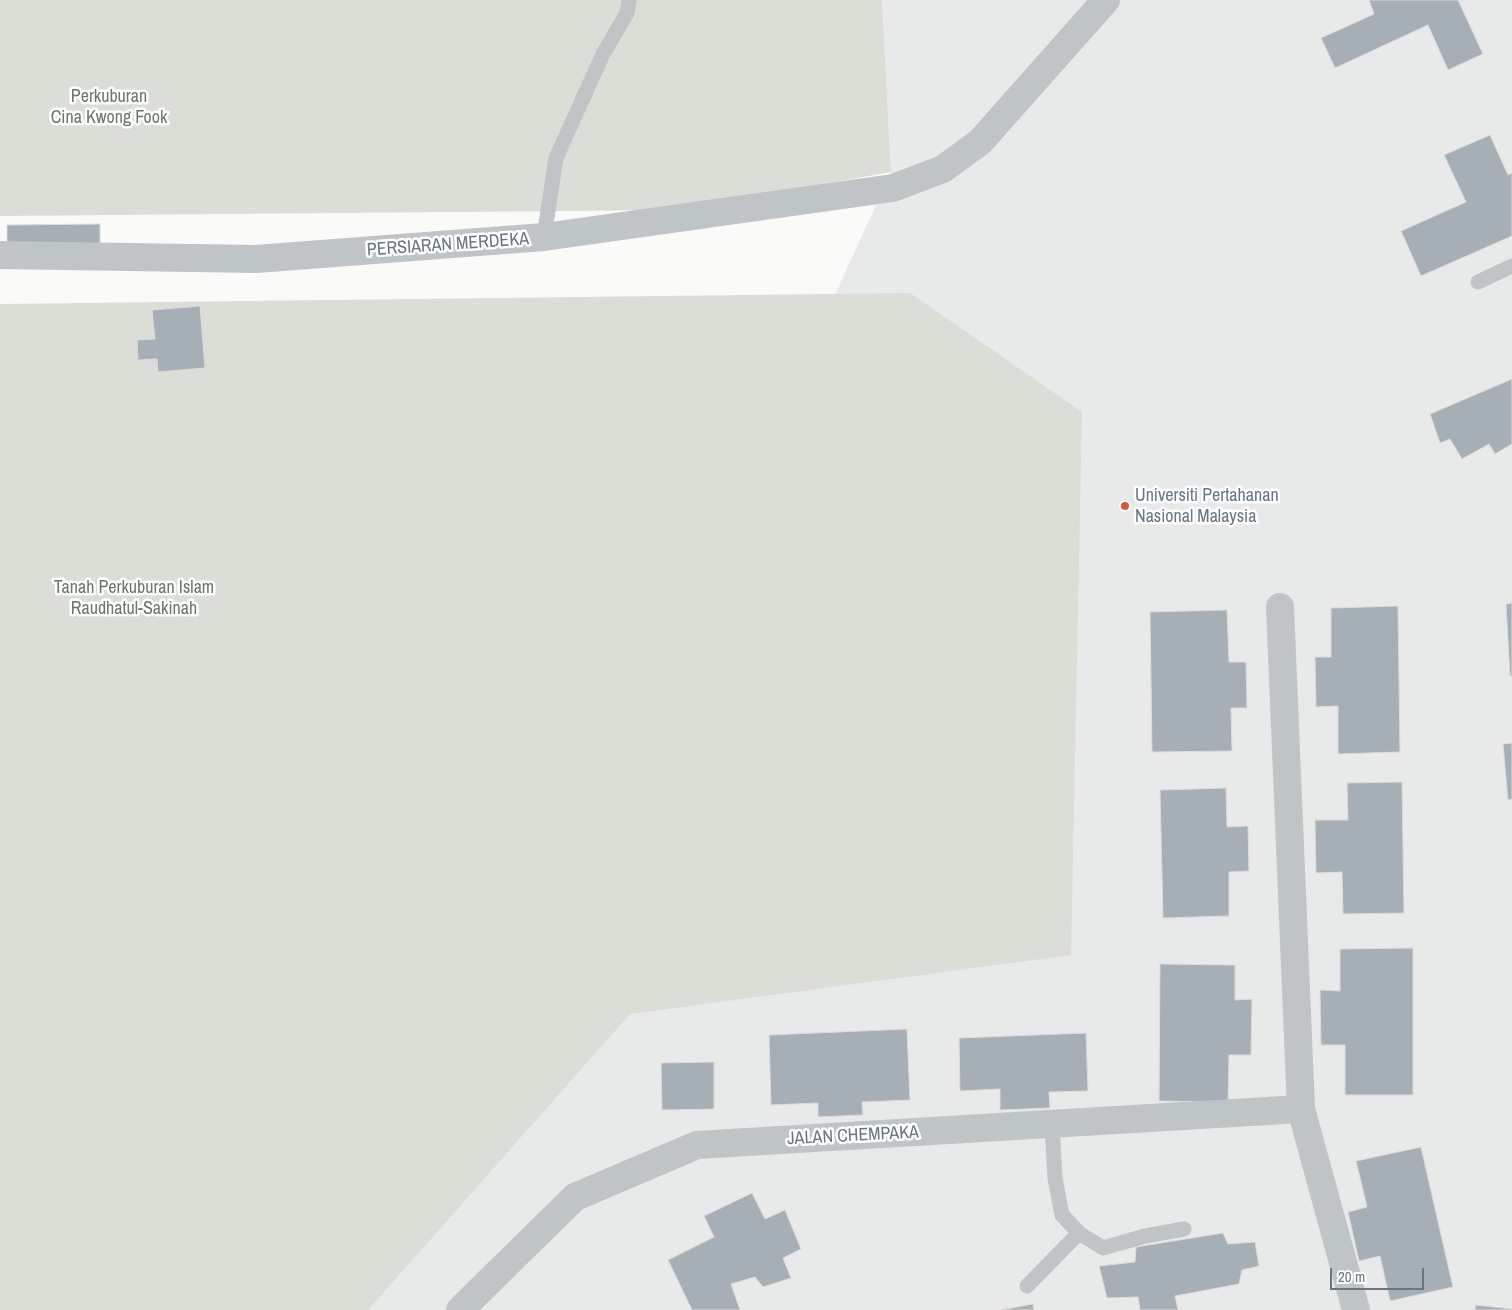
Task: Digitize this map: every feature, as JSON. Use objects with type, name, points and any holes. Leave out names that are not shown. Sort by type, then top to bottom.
[{"type":"street","name":"PERSIARAN MERDEKA","points":[[0,255],[256,259],[544,238],[893,188],[943,169],[980,142],[1106,0]]},
{"type":"street","points":[[1280,606],[1301,1109],[1356,1310]]},
{"type":"street","name":"JALAN CHEMPAKA","points":[[460,1310],[575,1197],[697,1145],[1301,1109]]},
{"type":"lane","points":[[544,238],[556,158],[603,54],[627,12],[629,0]]},
{"type":"lane","points":[[1478,282],[1512,266]]},
{"type":"lane","points":[[1052,1124],[1055,1178],[1062,1216],[1079,1233],[1103,1248],[1145,1236],[1184,1229]]},
{"type":"lane","points":[[1027,1286],[1079,1233]]},
{"type":"shaded area","name":"Universiti Pertahanan Nasional Malaysia","points":[[882,0],[1512,0],[1512,1310],[0,1310],[0,1250],[586,841],[891,172]]},
{"type":"green space","name":"Perkuburan Cina Kwong Fook","points":[[0,0],[882,0],[891,172],[679,210],[0,216]]},
{"type":"green space","name":"Tanah Perkuburan Islam Raudhatul-Sakinah","points":[[910,293],[1082,412],[1071,955],[630,1014],[368,1310],[0,1310],[0,304]]},
{"type":"building","points":[[1369,0],[1458,0],[1483,54],[1448,70],[1428,25],[1335,68],[1321,38],[1374,14]]},
{"type":"building","points":[[1490,135],[1508,175],[1512,173],[1512,236],[1421,276],[1401,231],[1466,202],[1444,155]]},
{"type":"building","points":[[100,224],[100,250],[7,252],[7,225]]},
{"type":"building","points":[[200,306],[205,368],[158,372],[157,359],[138,360],[137,340],[155,339],[152,310]]},
{"type":"building","points":[[1512,379],[1512,444],[1495,454],[1489,444],[1462,459],[1450,439],[1440,443],[1430,414]]},
{"type":"building","points":[[1512,603],[1512,676],[1510,676],[1506,604]]},
{"type":"building","points":[[1398,606],[1400,752],[1338,754],[1338,706],[1316,707],[1315,657],[1331,657],[1331,608]]},
{"type":"building","points":[[1227,610],[1229,662],[1246,662],[1247,708],[1231,708],[1232,751],[1152,752],[1150,612]]},
{"type":"building","points":[[1512,743],[1512,799],[1508,800],[1503,744]]},
{"type":"building","points":[[1402,782],[1404,913],[1343,914],[1342,872],[1316,873],[1315,820],[1348,820],[1347,783]]},
{"type":"building","points":[[1226,788],[1227,827],[1248,826],[1249,871],[1229,872],[1229,916],[1163,918],[1160,790]]},
{"type":"building","points":[[1413,948],[1413,1095],[1345,1095],[1345,1045],[1321,1045],[1320,990],[1340,991],[1340,949]]},
{"type":"building","points":[[1160,964],[1235,965],[1235,1000],[1252,999],[1251,1055],[1229,1055],[1228,1102],[1159,1101]]},
{"type":"building","points":[[907,1029],[910,1100],[862,1102],[863,1115],[818,1117],[818,1103],[771,1105],[769,1035]]},
{"type":"building","points":[[1086,1033],[1088,1091],[1049,1092],[1050,1108],[1000,1110],[1000,1089],[960,1091],[959,1038]]},
{"type":"building","points":[[714,1062],[714,1109],[662,1110],[661,1063]]},
{"type":"building","points":[[1421,1147],[1453,1287],[1390,1301],[1380,1256],[1359,1261],[1348,1212],[1367,1207],[1356,1161]]},
{"type":"building","points":[[752,1193],[765,1219],[785,1210],[801,1249],[783,1258],[791,1278],[763,1287],[755,1277],[731,1284],[740,1310],[692,1310],[668,1260],[714,1237],[704,1216]]},
{"type":"building","points":[[1223,1233],[1228,1244],[1255,1242],[1259,1266],[1242,1270],[1239,1284],[1175,1296],[1178,1310],[1140,1310],[1138,1297],[1107,1298],[1099,1266],[1135,1262],[1136,1247]]},
{"type":"building","points":[[1033,1304],[1034,1310],[1001,1310]]},
{"type":"building","points":[[1476,1305],[1512,1309],[1512,1310],[1475,1310]]},
{"type":"place","name":"Universiti Pertahanan Nasional Malaysia","points":[[1125,506]]}]
